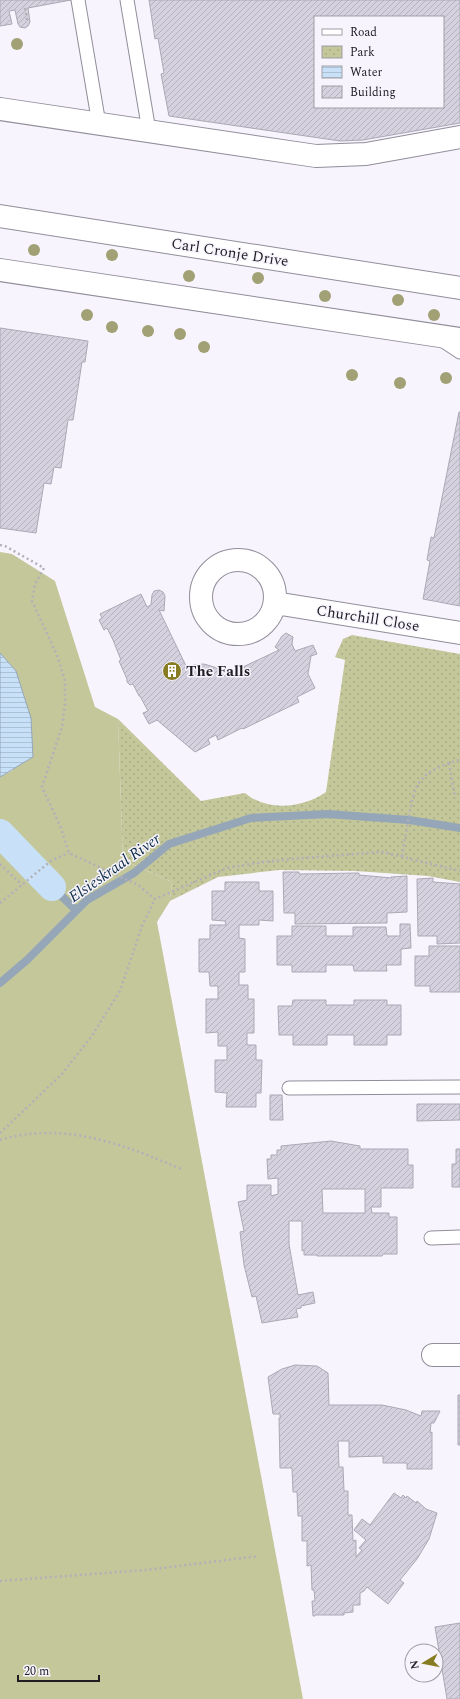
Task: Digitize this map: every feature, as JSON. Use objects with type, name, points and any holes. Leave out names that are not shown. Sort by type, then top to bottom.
[{"type":"main road","points":[[0,109],[316,156],[366,154],[460,137]]},
{"type":"main road","name":"Carl Cronje Drive","points":[[0,216],[460,288]]},
{"type":"main road","points":[[0,270],[460,340]]},
{"type":"main road","name":"Churchill Close","points":[[275,603],[460,633]]},
{"type":"main road","points":[[433,1355],[460,1355]]},
{"type":"lane","points":[[78,0],[99,124]]},
{"type":"lane","points":[[127,0],[149,131]]},
{"type":"lane","points":[[437,336],[460,352]]},
{"type":"lane","points":[[289,1088],[460,1087]]},
{"type":"lane","points":[[431,1238],[460,1238]]},
{"type":"path","points":[[25,8],[27,20]]},
{"type":"path","points":[[0,545],[5,546],[44,568],[35,584],[32,601],[57,655],[65,681],[65,705],[62,727],[42,787],[61,828],[69,853],[138,884],[155,899]]},
{"type":"path","points":[[402,856],[414,794],[418,785],[428,774],[442,766],[460,760]]},
{"type":"path","points":[[449,763],[455,798]]},
{"type":"path","points":[[0,1134],[62,1074],[91,1037],[120,991],[142,926],[155,899],[227,868],[256,863],[382,852],[460,871]]},
{"type":"path","points":[[0,903],[52,860],[69,853]]},
{"type":"path","points":[[0,864],[22,885]]},
{"type":"path","points":[[0,1140],[19,1135],[44,1132],[89,1137],[130,1148],[181,1169]]},
{"type":"path","points":[[0,1581],[146,1570],[259,1556]]},
{"type":"green space","points":[[0,552],[12,554],[55,581],[95,707],[118,719],[123,860],[172,882],[170,901],[157,922],[303,1699],[0,1699],[0,777],[13,770],[16,671],[0,653]]},
{"type":"green space","points":[[352,635],[460,654],[460,882],[428,876],[355,871],[279,870],[218,877],[170,901],[172,882],[123,860],[118,719],[201,801],[245,793],[254,799],[274,805],[286,806],[307,802],[326,792],[345,660],[335,657],[343,639]]},
{"type":"water","points":[[0,653],[16,671],[31,718],[33,757],[0,777]]},
{"type":"building","points":[[0,0],[71,0],[28,8],[30,22],[25,28],[20,27],[18,24],[15,10],[9,11],[12,24],[0,26]]},
{"type":"building","points":[[149,0],[460,0],[460,123],[363,140],[340,141],[169,116],[161,74],[164,73],[158,38],[155,39]]},
{"type":"building","points":[[0,328],[88,341],[85,362],[82,362],[73,420],[68,420],[61,468],[54,467],[51,484],[44,483],[36,533],[0,528]]},
{"type":"building","points":[[459,412],[460,606],[423,599],[430,561],[427,560],[431,537],[434,538]]},
{"type":"building","name":"The Falls","points":[[159,590],[163,592],[165,596],[164,611],[159,610],[188,670],[193,667],[193,665],[204,664],[222,671],[224,676],[279,650],[275,647],[282,636],[286,633],[293,637],[292,644],[295,651],[313,645],[317,654],[311,656],[308,674],[315,688],[297,697],[299,702],[243,729],[242,728],[218,740],[216,735],[208,739],[210,744],[195,752],[157,720],[149,724],[143,713],[148,711],[133,684],[130,685],[127,682],[119,661],[121,660],[113,640],[107,628],[104,630],[99,620],[102,618],[100,614],[141,594],[147,607],[151,605],[154,591]]},
{"type":"building","points":[[283,872],[299,872],[299,874],[359,873],[359,875],[392,878],[391,877],[407,876],[407,912],[387,913],[387,923],[295,924],[295,913],[284,913]]},
{"type":"building","points":[[433,878],[433,882],[460,884],[460,943],[437,944],[437,936],[418,936],[417,879]]},
{"type":"building","points":[[225,882],[259,882],[259,891],[273,891],[273,921],[259,920],[259,925],[239,925],[239,938],[245,939],[245,972],[239,972],[239,985],[248,985],[248,999],[254,999],[254,1033],[247,1033],[247,1045],[256,1045],[256,1060],[262,1060],[261,1093],[256,1093],[256,1107],[226,1107],[227,1093],[215,1092],[215,1060],[227,1060],[227,1046],[218,1046],[218,1032],[206,1033],[206,999],[218,999],[218,986],[210,986],[209,972],[199,972],[199,939],[210,939],[210,925],[226,925],[225,921],[212,920],[212,891],[225,891]]},
{"type":"building","points":[[400,924],[410,924],[411,948],[401,949],[401,965],[386,965],[387,971],[354,971],[353,965],[326,965],[326,972],[292,972],[292,965],[277,965],[277,936],[292,936],[292,926],[326,926],[326,936],[353,936],[353,927],[386,927],[387,936],[400,936]]},
{"type":"building","points":[[429,946],[460,946],[460,992],[430,992],[430,986],[415,986],[415,956],[429,956]]},
{"type":"building","points":[[293,1000],[326,1000],[326,1005],[354,1005],[354,1000],[387,1000],[387,1005],[401,1005],[401,1035],[387,1035],[387,1045],[354,1045],[354,1035],[327,1035],[327,1045],[293,1045],[293,1035],[279,1035],[278,1006],[292,1006]]},
{"type":"building","points":[[270,1095],[282,1095],[283,1120],[270,1120]]},
{"type":"building","points":[[417,1104],[460,1104],[460,1120],[417,1121]]},
{"type":"building","points":[[331,1141],[360,1146],[360,1149],[408,1149],[408,1165],[413,1165],[413,1188],[381,1188],[381,1207],[371,1207],[372,1213],[389,1213],[389,1217],[397,1217],[397,1254],[383,1254],[382,1256],[304,1255],[304,1250],[302,1251],[302,1221],[289,1221],[289,1244],[298,1295],[313,1292],[315,1303],[301,1306],[301,1308],[296,1309],[298,1317],[262,1323],[256,1296],[252,1297],[244,1265],[240,1232],[244,1231],[238,1202],[247,1200],[247,1185],[271,1185],[271,1196],[278,1194],[278,1178],[268,1179],[267,1159],[271,1159],[271,1155],[277,1155],[277,1150],[281,1150],[281,1146]],"holes":[[[322,1189],[365,1189],[365,1213],[323,1213]]]},
{"type":"building","points":[[456,1149],[460,1149],[460,1187],[452,1187],[452,1164],[456,1164]]},
{"type":"building","points":[[295,1365],[317,1366],[328,1373],[329,1405],[382,1405],[406,1410],[421,1416],[422,1411],[440,1411],[434,1423],[431,1423],[430,1433],[432,1432],[432,1469],[407,1469],[407,1463],[383,1463],[383,1456],[349,1457],[349,1441],[338,1441],[339,1467],[343,1467],[344,1491],[348,1491],[348,1515],[352,1515],[353,1541],[356,1540],[356,1557],[362,1550],[359,1548],[366,1540],[354,1530],[362,1519],[370,1525],[394,1493],[401,1498],[403,1495],[406,1498],[407,1496],[416,1503],[417,1501],[426,1509],[437,1513],[429,1539],[417,1559],[400,1580],[404,1583],[388,1604],[367,1587],[360,1593],[360,1605],[353,1605],[353,1612],[344,1613],[344,1615],[313,1616],[312,1601],[315,1601],[314,1590],[312,1590],[311,1565],[307,1566],[307,1541],[302,1541],[302,1516],[298,1516],[297,1492],[293,1492],[292,1468],[280,1468],[280,1414],[273,1414],[268,1377],[282,1369]]},
{"type":"building","points":[[458,1395],[460,1395],[460,1445],[458,1445]]},
{"type":"building","points":[[460,1623],[460,1699],[447,1699],[444,1681],[444,1643],[438,1643],[435,1627]]},
{"type":"waterway","name":"Elsieskraal River","points":[[0,983],[27,960],[87,900],[134,873],[169,844],[251,818],[328,814],[409,820],[460,828]]},
{"type":"waterway","points":[[0,833],[52,887]]},
{"type":"waterway","points":[[52,887],[76,910]]},
{"type":"place","name":"The Falls","points":[[172,671]]}]
